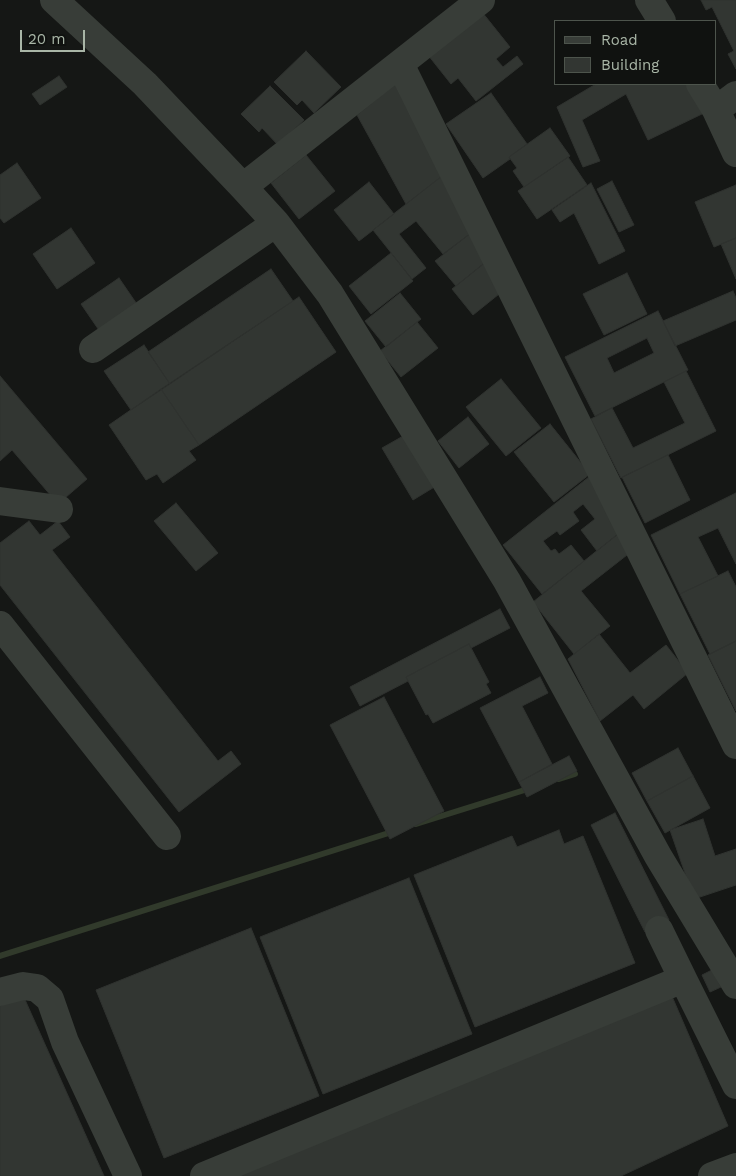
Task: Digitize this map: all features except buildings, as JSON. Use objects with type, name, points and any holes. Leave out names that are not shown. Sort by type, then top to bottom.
[{"type":"street","points":[[54,0],[145,84],[243,187],[276,223],[330,294],[507,581],[658,856],[736,985]]},
{"type":"street","points":[[649,0],[661,20]]},
{"type":"street","points":[[243,187],[476,2]]},
{"type":"street","points":[[400,64],[736,745]]},
{"type":"street","points":[[701,85],[726,103],[736,153]]},
{"type":"street","points":[[93,349],[276,223]]},
{"type":"street","points":[[0,501],[59,509]]},
{"type":"street","points":[[0,624],[167,836]]},
{"type":"street","points":[[659,930],[736,1085]]},
{"type":"street","points":[[204,1176],[683,980]]},
{"type":"street","points":[[0,992],[23,986],[37,988],[50,999],[65,1042],[128,1176]]},
{"type":"street","points":[[712,1176],[736,1167]]},
{"type":"waterway","points":[[559,779],[575,774]]},
{"type":"waterway","points":[[416,824],[531,788]]},
{"type":"waterway","points":[[0,956],[395,831]]}]
